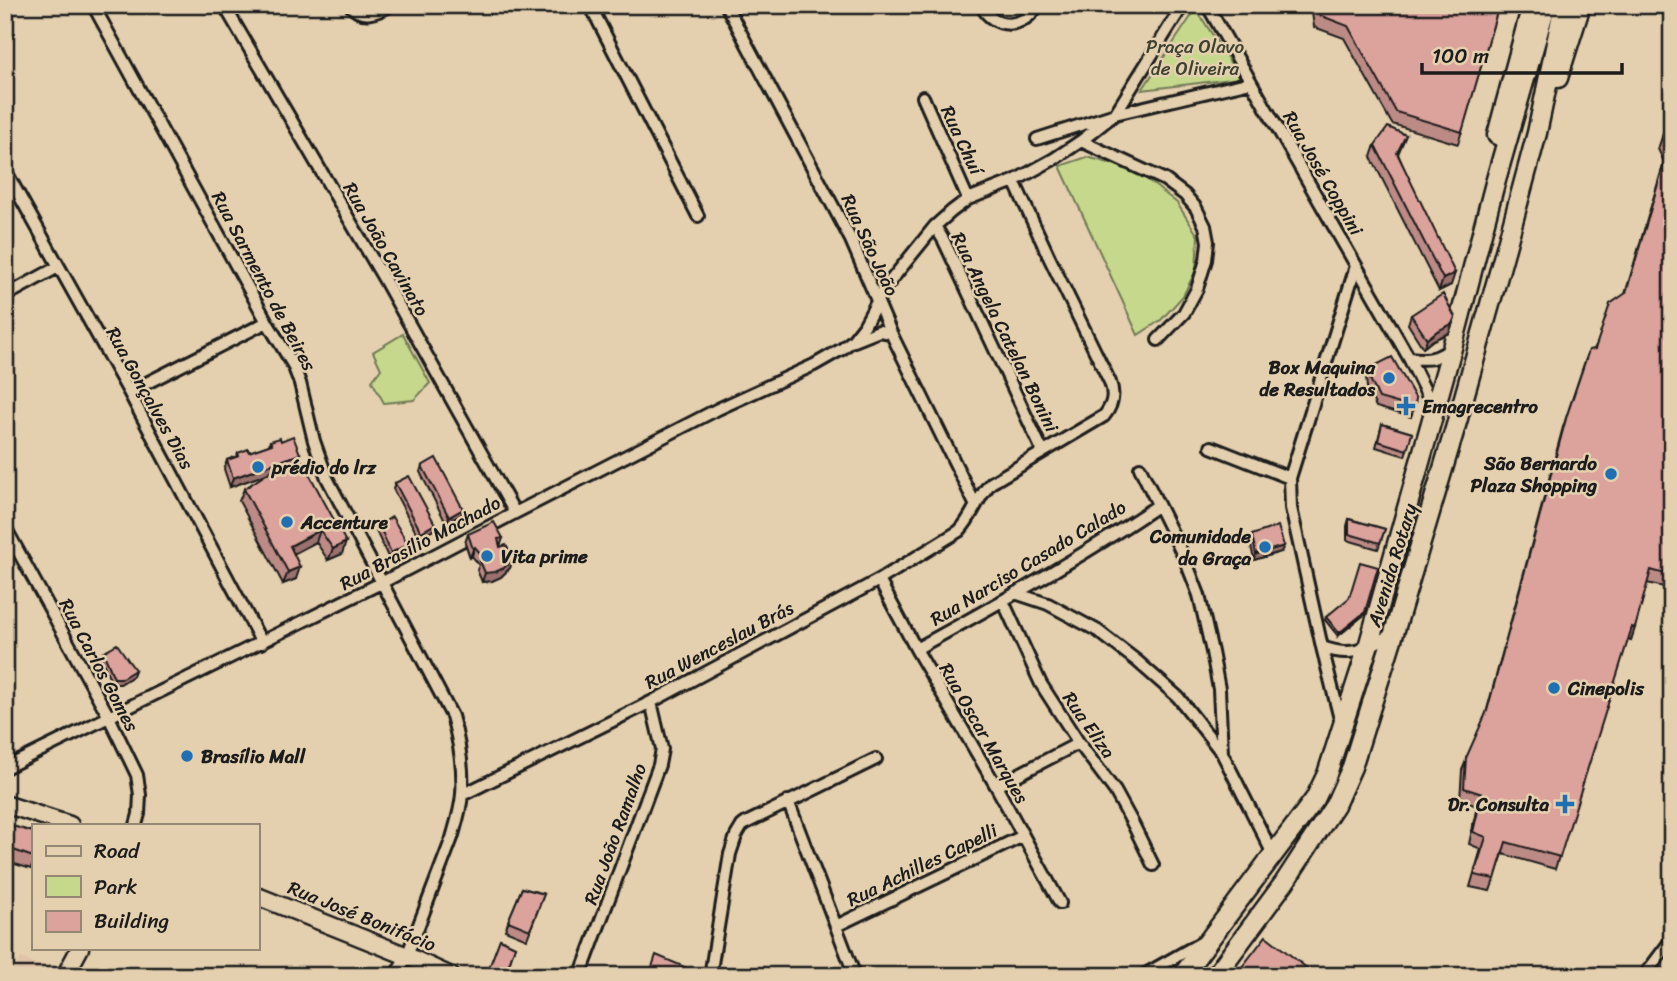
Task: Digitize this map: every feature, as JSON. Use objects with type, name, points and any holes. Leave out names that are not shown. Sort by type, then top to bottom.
[{"type":"main road","name":"Avenida Rotary","points":[[1495,183],[1495,139],[1532,5]]},
{"type":"main road","name":"Avenida Rotary","points":[[1215,976],[1278,892],[1335,805],[1352,767],[1457,422],[1537,133],[1581,5]]},
{"type":"main road","name":"Avenida Rotary","points":[[1182,976],[1315,799],[1328,774],[1368,647],[1495,183],[1558,7]]},
{"type":"main road","name":"Avenida Rotary","points":[[1537,133],[1558,7]]},
{"type":"street","name":"Rua Sarmento de Beires","points":[[93,5],[267,323],[293,365],[327,478],[452,716],[461,759],[462,795],[452,838],[407,956],[395,976]]},
{"type":"street","name":"Rua João Cavinato","points":[[224,5],[384,279],[515,513]]},
{"type":"street","points":[[351,7],[358,12],[374,13],[391,5]]},
{"type":"street","points":[[590,5],[698,216]]},
{"type":"street","name":"Rua São João","points":[[726,5],[850,240],[891,334],[975,504]]},
{"type":"street","points":[[981,5],[995,21],[1011,24],[1026,19],[1038,5]]},
{"type":"street","points":[[1115,114],[1184,5]]},
{"type":"street","name":"Rua José Coppini","points":[[1208,5],[1409,358],[1434,409]]},
{"type":"street","points":[[1037,139],[1115,114],[1251,82]]},
{"type":"street","name":"Rua Chuí","points":[[923,97],[968,199]]},
{"type":"street","name":"Rua Brasílio Machado","points":[[848,344],[864,326],[884,289],[934,226],[951,211],[968,199],[1014,181],[1082,141],[1115,114]]},
{"type":"street","points":[[1082,141],[1165,180],[1185,195],[1196,208],[1205,226],[1208,242],[1206,260],[1197,289],[1184,313],[1158,340]]},
{"type":"street","name":"Rua Gonçalves Dias","points":[[5,170],[129,392],[262,643]]},
{"type":"street","name":"Rua Wenceslau Brás","points":[[462,795],[651,702],[879,579],[959,531],[967,523],[984,489],[991,483],[1104,416],[1113,399],[1110,382],[1014,181]]},
{"type":"street","name":"Rua Angela Catelan Bonini","points":[[934,226],[1043,452]]},
{"type":"street","points":[[1342,728],[1291,508],[1290,478],[1356,266]]},
{"type":"street","points":[[5,296],[58,267]]},
{"type":"street","points":[[129,392],[267,323]]},
{"type":"street","name":"Rua Brasílio Machado","points":[[5,768],[262,643],[718,409],[814,365],[848,344],[879,331],[891,334]]},
{"type":"street","points":[[1409,358],[1427,360],[1439,357],[1452,348]]},
{"type":"street","points":[[1211,447],[1290,478]]},
{"type":"street","points":[[1140,468],[1185,559],[1199,595],[1219,689],[1222,753]]},
{"type":"street","name":"Rua Narciso Casado Calado","points":[[916,649],[1003,601],[1157,506]]},
{"type":"street","name":"Rua Carlos Gomes","points":[[5,527],[109,717],[136,775],[140,795],[136,824]]},
{"type":"street","name":"Rua Oscar Marques","points":[[879,579],[1059,904]]},
{"type":"street","points":[[1015,593],[1048,604],[1098,631],[1178,697],[1222,753],[1273,854]]},
{"type":"street","name":"Rua Eliza","points":[[1003,601],[1041,684],[1115,792],[1153,865]]},
{"type":"street","points":[[1322,647],[1349,653],[1394,634]]},
{"type":"street","name":"Rua João Ramalho","points":[[580,976],[662,757],[660,736],[651,702]]},
{"type":"street","points":[[996,786],[1079,743]]},
{"type":"street","points":[[710,976],[730,854],[736,836],[746,823],[876,759]]},
{"type":"street","points":[[788,801],[855,976]]},
{"type":"street","points":[[5,804],[67,824]]},
{"type":"street","name":"Rua Achilles Capelli","points":[[836,926],[1023,836]]},
{"type":"street","name":"Rua José Bonifácio","points":[[259,897],[451,976]]},
{"type":"street","points":[[1142,976],[1213,937]]},
{"type":"street","points":[[1644,976],[1672,939]]},
{"type":"street","points":[[65,976],[79,950]]},
{"type":"shaded area","points":[[21,958],[42,967],[38,976],[12,976]]},
{"type":"green space","name":"Praça Olavo de Oliveira","points":[[1196,9],[1240,78],[1142,90]]},
{"type":"green space","points":[[1087,157],[1144,177],[1177,203],[1198,236],[1196,270],[1183,296],[1161,320],[1138,335],[1060,166]]},
{"type":"green space","points":[[403,334],[430,383],[414,400],[384,403],[372,381],[381,369],[373,352]]},
{"type":"building","points":[[1317,5],[1499,5],[1462,132],[1396,112],[1348,26],[1319,15]]},
{"type":"building","name":"São Bernardo Plaza Shopping","points":[[1672,109],[1672,576],[1651,570],[1635,628],[1632,627],[1560,857],[1506,842],[1495,879],[1474,875],[1486,837],[1473,832],[1482,794],[1464,788],[1466,758],[1487,711],[1567,415],[1589,350],[1595,349],[1610,304],[1626,293],[1668,150],[1662,137]]},
{"type":"building","points":[[1388,127],[1406,135],[1397,153],[1455,273],[1443,279],[1375,145]]},
{"type":"building","points":[[1443,294],[1455,317],[1452,324],[1427,339],[1411,315]]},
{"type":"building","points":[[1392,357],[1416,399],[1414,408],[1379,398],[1370,379],[1370,368]]},
{"type":"building","points":[[1382,424],[1412,433],[1407,450],[1378,441]]},
{"type":"building","points":[[293,436],[300,454],[233,478],[227,460],[248,449],[249,452],[272,444],[270,441],[280,438],[281,441]]},
{"type":"building","points":[[436,458],[463,509],[449,517],[422,466]]},
{"type":"building","name":"Accenture","points":[[301,459],[346,542],[333,549],[320,530],[290,546],[300,567],[288,572],[244,489],[271,471]]},
{"type":"building","points":[[409,476],[435,524],[421,532],[395,483]]},
{"type":"building","points":[[392,517],[408,544],[391,553],[379,525]]},
{"type":"building","points":[[1349,519],[1385,529],[1380,543],[1349,534]]},
{"type":"building","name":"Vita prime","points":[[494,522],[503,538],[498,539],[500,547],[506,545],[513,559],[504,568],[485,573],[480,561],[485,559],[475,547],[473,549],[468,534]]},
{"type":"building","name":"Comunidade da Graça","points":[[1278,526],[1284,546],[1256,554],[1252,535]]},
{"type":"building","points":[[1360,562],[1378,567],[1365,612],[1339,633],[1326,617],[1349,598]]},
{"type":"building","points":[[117,644],[135,670],[122,678],[114,678],[103,652]]},
{"type":"building","points":[[5,824],[32,832],[32,857],[5,847]]},
{"type":"building","points":[[522,888],[544,894],[530,930],[508,921]]},
{"type":"building","points":[[1266,936],[1317,976],[1235,976]]},
{"type":"building","points":[[500,939],[515,946],[506,973],[489,968]]},
{"type":"building","points":[[656,955],[687,968],[685,976],[649,976]]},
{"type":"place","name":"Box Maquina de Resultados","points":[[1389,378]]},
{"type":"place","name":"Emagrecentro","points":[[1406,406]]},
{"type":"place","name":"prédio do lrz","points":[[258,467]]},
{"type":"place","name":"São Bernardo Plaza Shopping","points":[[1611,474]]},
{"type":"place","name":"Accenture","points":[[287,522]]},
{"type":"place","name":"Comunidade da Graça","points":[[1265,547]]},
{"type":"place","name":"Vita prime","points":[[487,556]]},
{"type":"place","name":"Cinepolis","points":[[1554,688]]},
{"type":"place","name":"Brasílio Mall","points":[[187,756]]},
{"type":"place","name":"Dr. Consulta","points":[[1565,804]]}]
